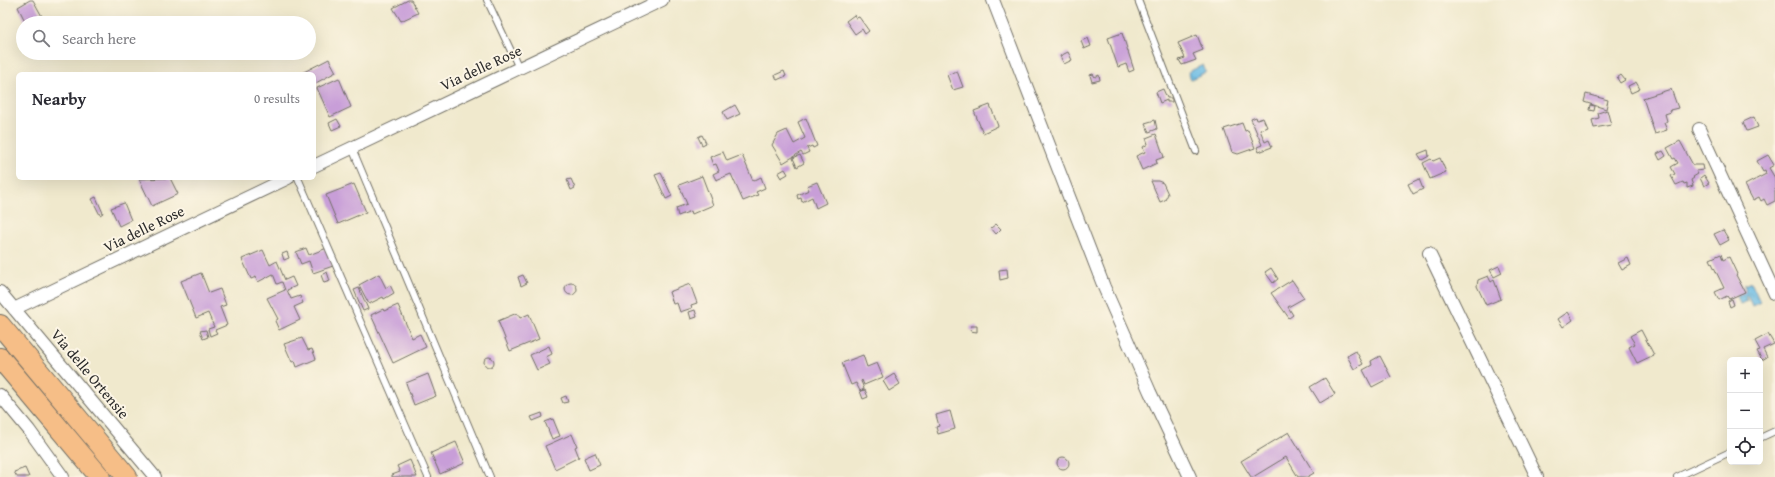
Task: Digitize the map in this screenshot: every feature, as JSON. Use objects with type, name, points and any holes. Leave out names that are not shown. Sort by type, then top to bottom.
[{"type":"highway","points":[[0,325],[127,477]]},
{"type":"highway","points":[[0,358],[100,477]]},
{"type":"street","name":"Via delle Rose","points":[[316,165],[662,0]]},
{"type":"street","points":[[993,0],[1104,287],[1150,392],[1190,477]]},
{"type":"street","points":[[1699,129],[1775,294]]},
{"type":"street","name":"Via delle Rose","points":[[14,309],[284,180]]},
{"type":"street","points":[[1429,253],[1537,477]]},
{"type":"street","name":"Via delle Ortensie","points":[[0,292],[155,477]]},
{"type":"street","points":[[0,395],[29,430],[63,477]]},
{"type":"lane","points":[[487,0],[519,68]]},
{"type":"lane","points":[[1138,0],[1196,151]]},
{"type":"lane","points":[[352,148],[490,477]]},
{"type":"lane","points":[[299,180],[428,477]]},
{"type":"lane","points":[[1763,437],[1775,431]]},
{"type":"lane","points":[[1678,477],[1727,453]]},
{"type":"water","points":[[1203,65],[1206,72],[1191,79],[1188,72]]},
{"type":"water","points":[[1751,282],[1760,302],[1752,306],[1748,296],[1746,297],[1748,301],[1740,304],[1737,296],[1746,291],[1744,285]]},
{"type":"building","points":[[30,0],[33,0],[42,16],[22,16],[18,7]]},
{"type":"building","points":[[408,0],[411,0],[418,13],[401,21],[393,8]]},
{"type":"building","points":[[854,15],[856,18],[859,17],[869,31],[865,34],[862,29],[855,34],[846,21]]},
{"type":"building","points":[[1122,33],[1134,70],[1129,72],[1126,64],[1118,67],[1108,38]]},
{"type":"building","points":[[1197,35],[1203,50],[1193,54],[1196,60],[1182,65],[1179,60],[1185,58],[1178,43]]},
{"type":"building","points":[[1088,38],[1091,46],[1084,49],[1081,41]]},
{"type":"building","points":[[1068,52],[1072,60],[1064,64],[1060,56]]},
{"type":"building","points":[[329,59],[336,72],[316,83],[316,72],[304,72]]},
{"type":"building","points":[[784,71],[786,76],[777,80],[775,75]]},
{"type":"building","points":[[957,71],[963,87],[953,90],[947,75]]},
{"type":"building","points":[[1093,74],[1095,77],[1099,75],[1100,80],[1092,82],[1090,75]]},
{"type":"building","points":[[1621,75],[1625,80],[1620,83],[1617,78]]},
{"type":"building","points":[[339,78],[351,107],[330,117],[317,88]]},
{"type":"building","points":[[1636,82],[1640,89],[1631,93],[1628,86]]},
{"type":"building","points":[[1163,89],[1167,98],[1172,98],[1172,102],[1167,102],[1167,100],[1160,103],[1156,92]]},
{"type":"building","points":[[1671,89],[1678,108],[1670,110],[1671,112],[1665,114],[1667,121],[1664,123],[1667,130],[1655,134],[1643,98]]},
{"type":"building","points":[[1586,94],[1608,100],[1606,109],[1584,102]]},
{"type":"building","points":[[735,105],[740,114],[727,120],[723,112]]},
{"type":"building","points":[[990,105],[998,126],[983,133],[974,111]]},
{"type":"building","points":[[1590,105],[1595,106],[1594,111],[1589,110]]},
{"type":"building","points":[[1607,110],[1611,125],[1594,128],[1592,120],[1599,118],[1598,113]]},
{"type":"building","points":[[1256,117],[1257,120],[1263,118],[1267,127],[1260,130],[1265,142],[1269,140],[1272,147],[1259,152],[1257,147],[1262,145],[1251,119]]},
{"type":"building","points":[[1754,117],[1758,127],[1747,131],[1743,122]]},
{"type":"building","points":[[806,118],[817,146],[807,148],[809,152],[803,155],[801,152],[783,163],[772,145],[778,134],[787,130],[794,144],[805,138],[798,122]]},
{"type":"building","points":[[337,119],[341,126],[332,130],[329,123]]},
{"type":"building","points":[[1155,120],[1157,129],[1149,132],[1145,123]]},
{"type":"building","points":[[1242,123],[1245,131],[1248,130],[1255,148],[1238,154],[1232,152],[1224,129]]},
{"type":"building","points":[[1156,134],[1164,157],[1156,160],[1157,163],[1142,170],[1136,156],[1145,152],[1143,147],[1148,144],[1146,138]]},
{"type":"building","points":[[702,135],[706,143],[702,145],[698,137]]},
{"type":"building","points":[[1680,141],[1693,165],[1702,165],[1703,170],[1696,171],[1698,174],[1691,180],[1693,186],[1687,188],[1687,183],[1684,184],[1683,182],[1676,185],[1671,176],[1675,174],[1671,167],[1678,163],[1675,158],[1673,159],[1667,148]]},
{"type":"building","points":[[1428,150],[1429,156],[1422,160],[1418,154]]},
{"type":"building","points":[[1663,151],[1666,156],[1660,160],[1657,154]]},
{"type":"building","points":[[723,152],[727,161],[742,155],[753,181],[761,177],[765,188],[756,192],[758,195],[743,201],[731,174],[716,180],[713,174],[719,171],[716,164],[713,165],[710,157]]},
{"type":"building","points":[[800,155],[804,163],[797,167],[793,158]]},
{"type":"building","points":[[1768,155],[1774,165],[1769,168],[1775,178],[1775,201],[1767,205],[1764,199],[1761,201],[1759,197],[1753,200],[1745,185],[1766,174],[1765,171],[1763,172],[1757,161]]},
{"type":"building","points":[[1440,158],[1446,172],[1430,179],[1423,163],[1431,159],[1433,161]]},
{"type":"building","points":[[785,169],[788,174],[781,178],[778,173]]},
{"type":"building","points":[[661,173],[672,196],[666,199],[655,175]]},
{"type":"building","points":[[1704,175],[1709,183],[1704,186],[1700,178]]},
{"type":"building","points":[[702,176],[713,205],[692,214],[691,211],[678,216],[676,208],[687,204],[679,185]]},
{"type":"building","points":[[571,179],[575,188],[571,190],[567,180]]},
{"type":"building","points":[[1419,179],[1423,189],[1413,194],[1408,184]]},
{"type":"building","points":[[139,180],[171,180],[178,194],[152,206]]},
{"type":"building","points":[[1151,181],[1163,183],[1168,194],[1165,200],[1160,202]]},
{"type":"building","points":[[817,182],[826,203],[816,208],[812,197],[802,202],[801,198],[798,199],[797,195],[809,190],[807,186]]},
{"type":"building","points":[[354,184],[366,212],[338,224],[326,195]]},
{"type":"building","points":[[96,197],[103,213],[100,215],[92,199]]},
{"type":"building","points":[[124,203],[131,220],[119,226],[111,208]]},
{"type":"building","points":[[996,224],[1001,229],[996,234],[991,228]]},
{"type":"building","points":[[1723,230],[1729,240],[1720,245],[1714,234]]},
{"type":"building","points":[[306,248],[309,255],[327,248],[333,266],[313,273],[309,261],[301,264],[296,252]]},
{"type":"building","points":[[263,250],[270,265],[277,261],[285,280],[292,277],[296,286],[287,290],[291,299],[300,296],[303,303],[294,307],[300,320],[279,330],[275,321],[278,319],[267,298],[285,290],[282,282],[277,284],[273,274],[258,282],[256,277],[251,279],[242,259]]},
{"type":"building","points":[[287,252],[289,258],[284,260],[282,254]]},
{"type":"building","points":[[1721,254],[1723,260],[1729,257],[1745,292],[1729,299],[1727,296],[1719,300],[1715,292],[1724,288],[1710,259]]},
{"type":"building","points":[[1628,258],[1631,265],[1622,270],[1618,263]]},
{"type":"building","points":[[1499,266],[1502,273],[1494,277],[1490,270]]},
{"type":"building","points":[[1271,268],[1278,279],[1273,283],[1265,272]]},
{"type":"building","points":[[1007,269],[1008,278],[1000,280],[999,270]]},
{"type":"building","points":[[327,272],[330,281],[324,283],[321,275]]},
{"type":"building","points":[[201,273],[209,293],[220,289],[226,305],[220,307],[227,325],[215,330],[217,333],[210,336],[208,329],[214,327],[208,313],[196,318],[181,281]]},
{"type":"building","points":[[379,274],[386,288],[390,285],[394,293],[384,299],[383,297],[369,304],[359,285]]},
{"type":"building","points":[[523,275],[527,283],[521,286],[518,277]]},
{"type":"building","points":[[1488,276],[1491,282],[1494,280],[1501,299],[1486,305],[1477,286],[1478,280]]},
{"type":"building","points":[[1292,280],[1304,298],[1288,307],[1293,315],[1289,318],[1271,293]]},
{"type":"building","points":[[569,283],[573,283],[577,289],[573,295],[569,295],[565,291],[565,287]]},
{"type":"building","points":[[690,284],[697,303],[691,305],[692,308],[680,312],[677,303],[673,304],[669,292]]},
{"type":"building","points":[[359,288],[368,309],[363,311],[354,290]]},
{"type":"building","points":[[1732,299],[1734,305],[1730,307],[1728,301]]},
{"type":"building","points":[[398,305],[412,338],[420,334],[426,347],[393,363],[371,315],[383,309],[384,311]]},
{"type":"building","points":[[695,310],[697,317],[691,319],[689,312]]},
{"type":"building","points":[[1568,312],[1573,320],[1563,327],[1558,319]]},
{"type":"building","points":[[517,313],[520,318],[529,314],[539,339],[510,351],[498,321]]},
{"type":"building","points":[[971,326],[977,326],[977,332],[970,331]]},
{"type":"building","points":[[206,330],[208,337],[203,339],[200,331]]},
{"type":"building","points":[[1641,330],[1654,355],[1637,363],[1629,347],[1635,344],[1630,336]]},
{"type":"building","points":[[1768,334],[1774,344],[1763,349],[1767,357],[1763,359],[1763,357],[1760,357],[1757,351],[1760,350],[1755,341]]},
{"type":"building","points":[[302,338],[308,350],[312,349],[316,359],[297,367],[295,361],[292,362],[284,344]]},
{"type":"building","points":[[549,346],[552,354],[546,357],[550,364],[537,370],[530,355]]},
{"type":"building","points":[[1356,351],[1363,364],[1354,369],[1347,356]]},
{"type":"building","points":[[863,355],[867,367],[877,363],[883,377],[864,385],[862,380],[864,389],[860,391],[856,383],[851,385],[842,363]]},
{"type":"building","points":[[1380,356],[1391,377],[1372,387],[1363,370],[1372,365],[1371,361]]},
{"type":"building","points":[[487,357],[491,357],[493,358],[493,366],[487,367],[484,364],[484,360]]},
{"type":"building","points":[[428,374],[436,396],[414,405],[406,383]]},
{"type":"building","points":[[894,374],[900,384],[889,391],[883,381]]},
{"type":"building","points":[[1325,378],[1335,394],[1320,403],[1310,387]]},
{"type":"building","points":[[865,390],[868,397],[863,399],[860,391]]},
{"type":"building","points":[[566,396],[568,402],[563,403],[561,398]]},
{"type":"building","points":[[950,411],[955,429],[938,434],[936,427],[939,426],[936,415]]},
{"type":"building","points":[[542,413],[543,417],[533,421],[531,417]]},
{"type":"building","points":[[553,419],[560,436],[552,439],[545,422]]},
{"type":"building","points":[[1289,432],[1314,473],[1307,477],[1298,477],[1286,457],[1251,477],[1241,461]]},
{"type":"building","points":[[572,434],[577,446],[575,447],[579,457],[555,469],[545,446]]},
{"type":"building","points":[[456,442],[465,463],[440,474],[431,453]]},
{"type":"building","points":[[595,453],[600,465],[589,470],[584,458]]},
{"type":"building","points":[[1061,457],[1065,457],[1069,463],[1065,469],[1061,469],[1057,465],[1057,461]]},
{"type":"building","points":[[410,460],[417,477],[392,477],[392,475],[400,472],[397,466]]},
{"type":"building","points":[[25,468],[29,477],[17,477],[14,472]]}]
